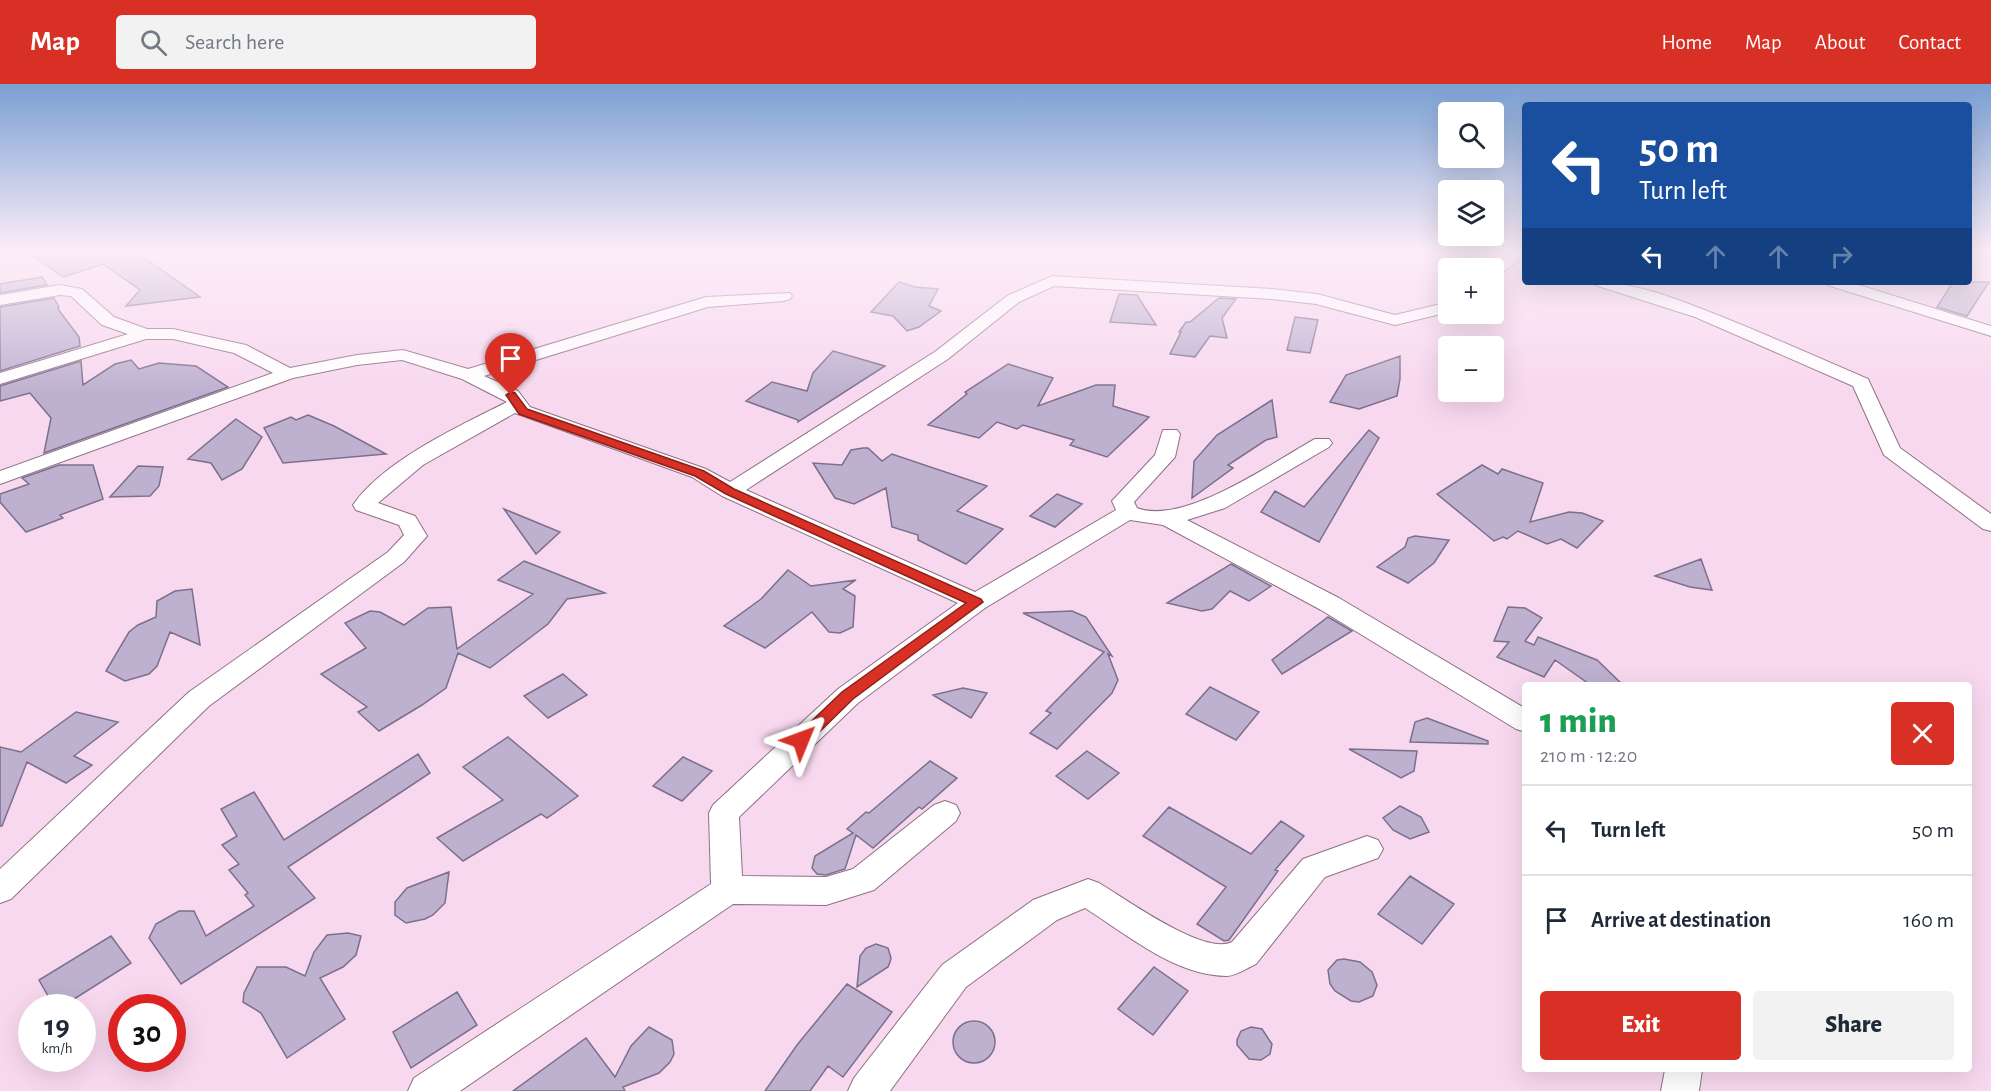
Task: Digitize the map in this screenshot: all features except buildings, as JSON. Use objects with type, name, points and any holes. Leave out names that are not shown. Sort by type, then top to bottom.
[{"type":"street","points":[[84,299],[108,321],[145,334]]},
{"type":"street","points":[[468,375],[706,302],[745,299]]},
{"type":"street","points":[[730,491],[942,355],[1013,299]]},
{"type":"street","points":[[1314,299],[1395,320],[1438,310]]},
{"type":"street","points":[[1658,299],[1861,382],[1891,451],[1991,524]]},
{"type":"street","points":[[1888,299],[1991,331]]},
{"type":"street","points":[[0,379],[145,334],[173,334],[240,349],[288,374]]},
{"type":"street","points":[[0,478],[288,374],[357,360],[403,356],[468,375],[511,395],[523,411],[699,473],[730,491],[976,602]]},
{"type":"street","points":[[0,889],[199,699],[396,557],[416,536],[407,521],[364,505],[375,492],[447,440],[517,404]]},
{"type":"street","points":[[1170,434],[1165,457],[1123,501],[1128,512],[1141,517],[1168,519],[1217,502],[1322,443]]},
{"type":"street","points":[[727,890],[724,813],[848,696],[976,602],[1128,512]]},
{"type":"street","points":[[1168,519],[1330,604],[1522,720]]},
{"type":"street","points":[[427,1091],[727,890],[826,891],[863,880],[945,813]]},
{"type":"street","points":[[867,1091],[954,976],[1046,910],[1088,894],[1186,954],[1228,961],[1244,953],[1314,868],[1367,849]]},
{"type":"street","points":[[1680,1091],[1684,1072]]},
{"type":"route","points":[[511,395],[523,411],[699,473],[730,491],[976,602],[848,696],[801,740]]}]
